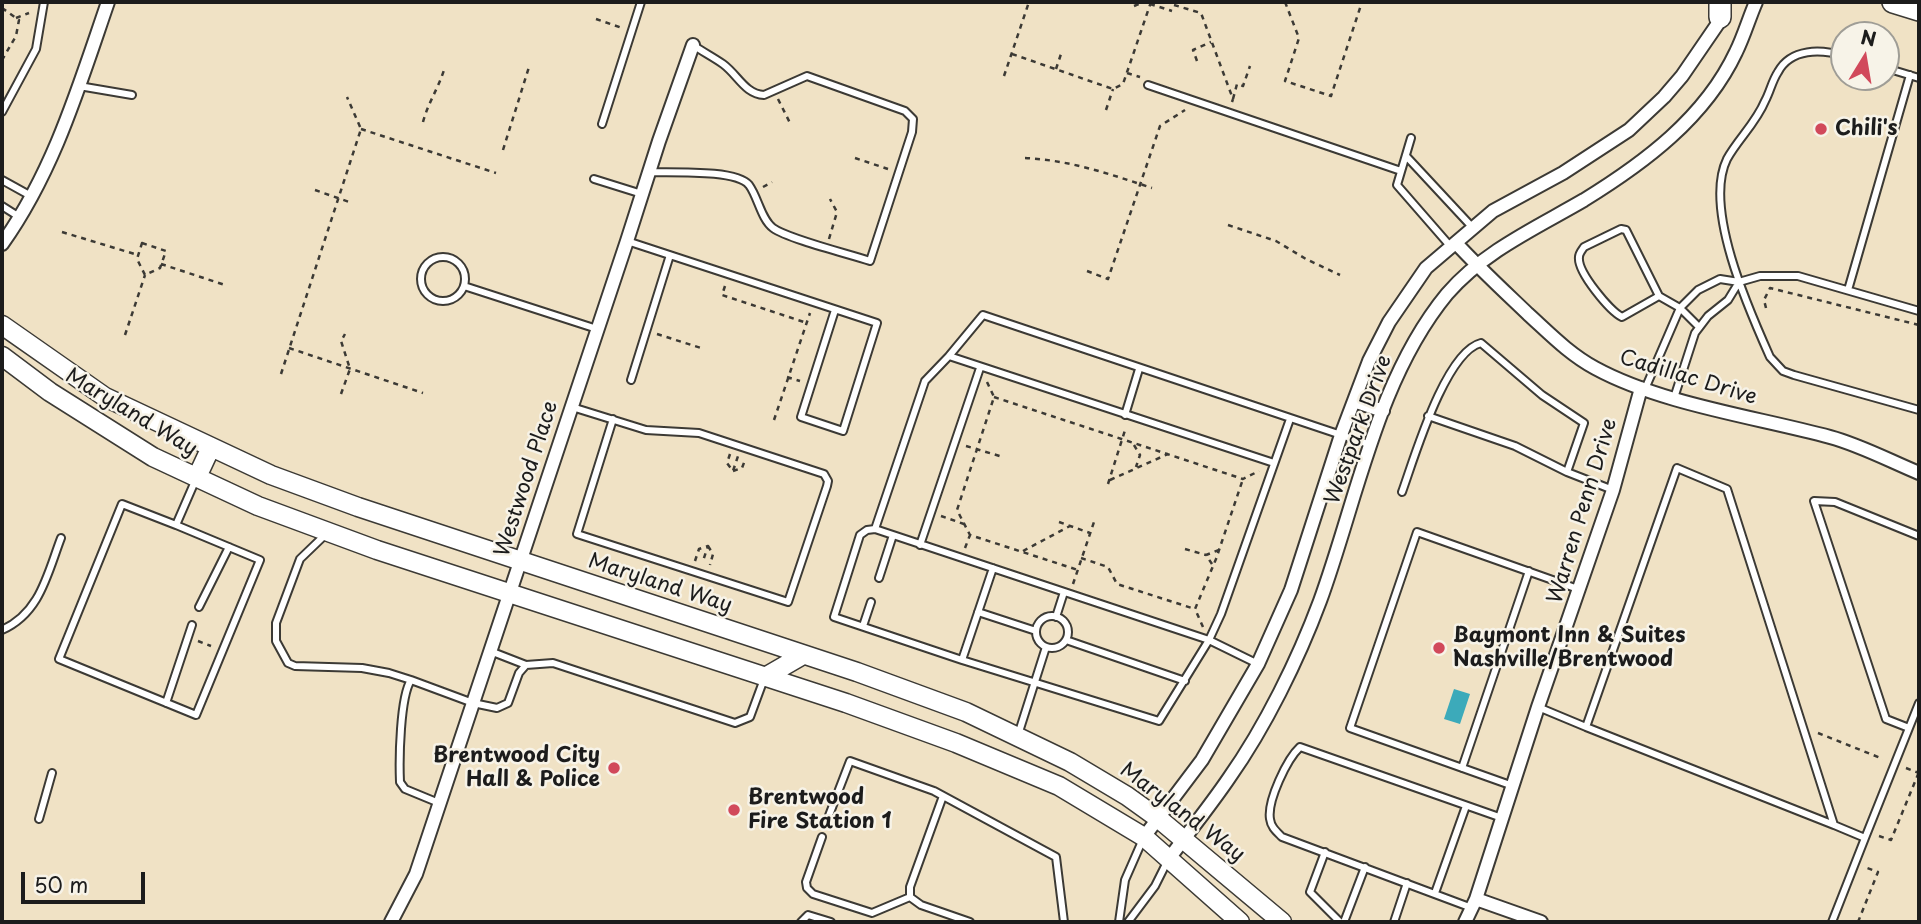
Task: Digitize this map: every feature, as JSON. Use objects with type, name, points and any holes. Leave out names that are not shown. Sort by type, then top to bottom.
[{"type":"main road","points":[[1893,2],[1919,9]]},
{"type":"main road","name":"Maryland Way","points":[[2,325],[105,397],[271,475],[966,712],[1070,762],[1127,796],[1243,887],[1282,922]]},
{"type":"main road","name":"Maryland Way","points":[[2,356],[105,428],[153,457],[258,506],[510,593],[846,703],[956,743],[1048,781],[1144,837],[1240,922]]},
{"type":"main road","points":[[197,478],[211,447]]},
{"type":"main road","points":[[765,677],[803,655]]},
{"type":"street","points":[[2,244],[33,197],[63,133],[108,2]]},
{"type":"street","name":"Westpark Drive","points":[[1168,860],[1231,776],[1288,679],[1320,602],[1383,411],[1413,342],[1448,294],[1476,265],[1521,234],[1584,200],[1659,149],[1700,108],[1736,54],[1756,2]]},
{"type":"street","name":"Westpark Drive","points":[[1144,837],[1202,760],[1258,664],[1291,590],[1341,435],[1369,361],[1389,321],[1426,268],[1493,211],[1563,173],[1629,130],[1664,97],[1695,58],[1722,7]]},
{"type":"street","name":"Westwood Place","points":[[391,922],[416,874],[693,45]]},
{"type":"street","name":"Cadillac Drive","points":[[1453,245],[1581,360],[1612,377],[1674,398],[1834,438],[1919,473]]},
{"type":"street","name":"Warren Penn Drive","points":[[1465,922],[1474,904],[1613,490],[1643,388]]},
{"type":"street","points":[[1354,401],[1383,411]]},
{"type":"street","points":[[1474,904],[1541,922]]},
{"type":"lane","points":[[2,112],[4,103],[36,48],[44,2]]},
{"type":"lane","points":[[602,124],[641,2]]},
{"type":"lane","points":[[649,172],[740,178],[750,187],[771,227],[870,261],[914,125],[913,119],[905,111],[807,76],[764,95],[752,93],[726,66],[693,45]]},
{"type":"lane","points":[[1830,51],[1811,51],[1785,63],[1779,69],[1757,117],[1728,158],[1722,173],[1721,219],[1739,282],[1770,357],[1783,371],[1919,410]]},
{"type":"lane","points":[[1900,72],[1919,78]]},
{"type":"lane","points":[[1848,290],[1910,75]]},
{"type":"lane","points":[[1149,83],[1228,113],[1401,171]]},
{"type":"lane","points":[[79,86],[132,95]]},
{"type":"lane","points":[[1411,138],[1397,185],[1453,245]]},
{"type":"lane","points":[[1406,156],[1473,229]]},
{"type":"lane","points":[[594,179],[642,194]]},
{"type":"lane","points":[[2,180],[33,197]]},
{"type":"lane","points":[[2,206],[21,218]]},
{"type":"lane","points":[[1659,296],[1622,317],[1609,309],[1580,265],[1580,252],[1584,247],[1621,229],[1626,230],[1659,296],[1680,308],[1699,327]]},
{"type":"lane","points":[[627,241],[877,323],[843,431],[801,417],[835,310]]},
{"type":"lane","points":[[631,380],[670,255]]},
{"type":"lane","points":[[450,258],[463,270],[464,286],[452,299],[437,300],[429,295],[423,286],[424,270],[433,260],[450,258]]},
{"type":"lane","points":[[1643,388],[1680,308],[1698,290],[1720,279],[1739,282],[1760,276],[1798,276],[1919,311]]},
{"type":"lane","points":[[1674,398],[1699,327],[1728,300],[1739,282]]},
{"type":"lane","points":[[464,286],[597,329]]},
{"type":"lane","points":[[875,529],[921,391],[934,370],[983,315],[1371,445]]},
{"type":"lane","points":[[1402,492],[1428,416],[1444,384],[1467,352],[1481,343],[1542,396],[1584,423],[1567,472]]},
{"type":"lane","points":[[949,356],[1274,463]]},
{"type":"lane","points":[[920,545],[980,368]]},
{"type":"lane","points":[[1127,416],[1139,369]]},
{"type":"lane","points":[[572,407],[613,419],[646,430],[699,433],[820,472],[827,477],[827,486],[788,602],[577,534],[613,419]]},
{"type":"lane","points":[[1428,416],[1515,446],[1567,472],[1613,490]]},
{"type":"lane","points":[[1258,664],[1209,640],[875,529],[867,530],[860,536],[834,617],[1159,721],[1209,640],[1221,614],[1290,419]]},
{"type":"lane","points":[[1586,727],[1677,468],[1727,489],[1834,825]]},
{"type":"lane","points":[[176,525],[197,478]]},
{"type":"lane","points":[[1909,728],[1886,719],[1814,500],[1835,502],[1918,534]]},
{"type":"lane","points":[[122,504],[229,547],[260,560],[196,715],[59,659],[122,504]]},
{"type":"lane","points":[[328,532],[300,559],[275,632],[282,655],[288,663],[295,666],[362,668],[389,673],[473,704],[497,708],[508,703],[519,673],[526,665]]},
{"type":"lane","points":[[1513,786],[1350,727],[1417,533],[1580,589]]},
{"type":"lane","points":[[879,578],[893,535]]},
{"type":"lane","points":[[2,630],[30,612],[61,538]]},
{"type":"lane","points":[[200,607],[229,547]]},
{"type":"lane","points":[[962,660],[993,568]]},
{"type":"lane","points":[[1462,768],[1528,571]]},
{"type":"lane","points":[[1056,617],[1067,593]]},
{"type":"lane","points":[[863,626],[871,602]]},
{"type":"lane","points":[[978,612],[1036,631]]},
{"type":"lane","points":[[1056,617],[1064,621],[1068,628],[1066,640],[1056,648],[1046,647],[1038,640],[1036,631],[1044,619],[1056,617]]},
{"type":"lane","points":[[166,703],[192,625]]},
{"type":"lane","points":[[1066,640],[1185,681]]},
{"type":"lane","points":[[1017,737],[1046,647]]},
{"type":"lane","points":[[490,651],[526,665],[553,663],[735,723],[750,717],[765,677]]},
{"type":"lane","points":[[411,680],[406,687],[404,702],[400,782],[405,789],[440,803]]},
{"type":"lane","points":[[1832,922],[1919,703]]},
{"type":"lane","points":[[1538,707],[1865,838]]},
{"type":"lane","points":[[1474,904],[1435,893],[1282,837],[1270,822],[1277,787],[1290,758],[1300,747],[1502,818]]},
{"type":"lane","points":[[828,818],[850,761],[934,791],[1056,857],[1065,922]]},
{"type":"lane","points":[[39,819],[52,773]]},
{"type":"lane","points":[[910,897],[910,887],[943,796]]},
{"type":"lane","points":[[1435,893],[1466,806]]},
{"type":"lane","points":[[822,837],[806,882],[807,888],[813,894],[872,914],[910,897]]},
{"type":"lane","points":[[1119,922],[1125,880],[1144,837]]},
{"type":"lane","points":[[1325,852],[1310,892],[1342,922],[1365,867]]},
{"type":"lane","points":[[1128,922],[1155,886],[1168,860]]},
{"type":"lane","points":[[1394,922],[1407,883]]},
{"type":"lane","points":[[910,897],[921,905],[970,922]]},
{"type":"lane","points":[[801,922],[808,915],[831,922]]},
{"type":"path","points":[[1004,76],[1030,2]]},
{"type":"path","points":[[1134,6],[1144,2]]},
{"type":"path","points":[[1287,2],[1299,38],[1285,81],[1331,96],[1362,2]]},
{"type":"path","points":[[1106,110],[1113,89],[1123,84],[1150,3],[1172,11]]},
{"type":"path","points":[[1174,5],[1201,13],[1233,99]]},
{"type":"path","points":[[2,8],[19,20],[16,36],[2,60]]},
{"type":"path","points":[[596,19],[632,31]]},
{"type":"path","points":[[1197,61],[1193,50],[1212,42]]},
{"type":"path","points":[[1012,54],[1113,89]]},
{"type":"path","points":[[1056,69],[1061,54]]},
{"type":"path","points":[[1228,113],[1237,84],[1244,86],[1250,66]]},
{"type":"path","points":[[503,150],[529,67]]},
{"type":"path","points":[[423,122],[428,103],[437,94],[444,70]]},
{"type":"path","points":[[1127,73],[1149,83]]},
{"type":"path","points":[[774,91],[791,125]]},
{"type":"path","points":[[281,374],[361,129],[347,97]]},
{"type":"path","points":[[1087,271],[1108,279],[1160,126],[1198,102]]},
{"type":"path","points":[[361,129],[496,173]]},
{"type":"path","points":[[855,158],[899,172]]},
{"type":"path","points":[[1025,158],[1049,159],[1096,169],[1152,188]]},
{"type":"path","points":[[314,191],[352,203]]},
{"type":"path","points":[[827,247],[837,212],[830,199]]},
{"type":"path","points":[[1228,225],[1276,241],[1340,275]]},
{"type":"path","points":[[62,232],[138,256]]},
{"type":"path","points":[[125,335],[145,275],[137,259],[142,243],[166,251],[160,268],[145,275]]},
{"type":"path","points":[[161,264],[225,285]]},
{"type":"path","points":[[729,275],[722,295],[807,323]]},
{"type":"path","points":[[1766,308],[1764,300],[1770,288],[1919,326]]},
{"type":"path","points":[[774,420],[813,302]]},
{"type":"path","points":[[646,330],[704,349]]},
{"type":"path","points":[[341,394],[350,369],[341,341],[345,334]]},
{"type":"path","points":[[289,348],[423,393]]},
{"type":"path","points":[[980,368],[994,397],[957,510],[970,535],[1078,570]]},
{"type":"path","points":[[788,377],[811,384]]},
{"type":"path","points":[[994,397],[1243,479]]},
{"type":"path","points":[[1127,416],[1108,482],[1168,454]]},
{"type":"path","points":[[955,442],[1003,457]]},
{"type":"path","points":[[1132,443],[1140,455],[1135,469]]},
{"type":"path","points":[[733,471],[727,463],[741,447]]},
{"type":"path","points":[[733,471],[741,447]]},
{"type":"path","points":[[733,471],[742,468],[741,447]]},
{"type":"path","points":[[1209,640],[1195,609],[1243,479],[1274,463]]},
{"type":"path","points":[[931,512],[964,524]]},
{"type":"path","points":[[1059,522],[1090,533]]},
{"type":"path","points":[[1067,593],[1078,570],[1094,522]]},
{"type":"path","points":[[1021,552],[1070,526]]},
{"type":"path","points":[[699,573],[713,554],[708,546]]},
{"type":"path","points":[[699,573],[708,546]]},
{"type":"path","points":[[699,573],[699,549],[708,546]]},
{"type":"path","points":[[1185,549],[1206,555],[1219,550]]},
{"type":"path","points":[[1206,555],[1213,566]]},
{"type":"path","points":[[1082,558],[1108,567],[1117,584],[1195,609]]},
{"type":"path","points":[[188,638],[223,651]]},
{"type":"path","points":[[1824,735],[1880,758]]},
{"type":"path","points":[[1874,846],[1879,835],[1891,840],[1919,772]]},
{"type":"path","points":[[1858,922],[1878,872],[1866,867]]},
{"type":"water","points":[[1454,689],[1470,694],[1460,724],[1444,719]]},
{"type":"place","name":"Chili's","points":[[1821,129]]},
{"type":"place","name":"Baymont Inn & Suites Nashville/Brentwood","points":[[1439,648]]},
{"type":"place","name":"Brentwood City Hall & Police","points":[[614,768]]},
{"type":"place","name":"Brentwood Fire Station 1","points":[[734,810]]}]
